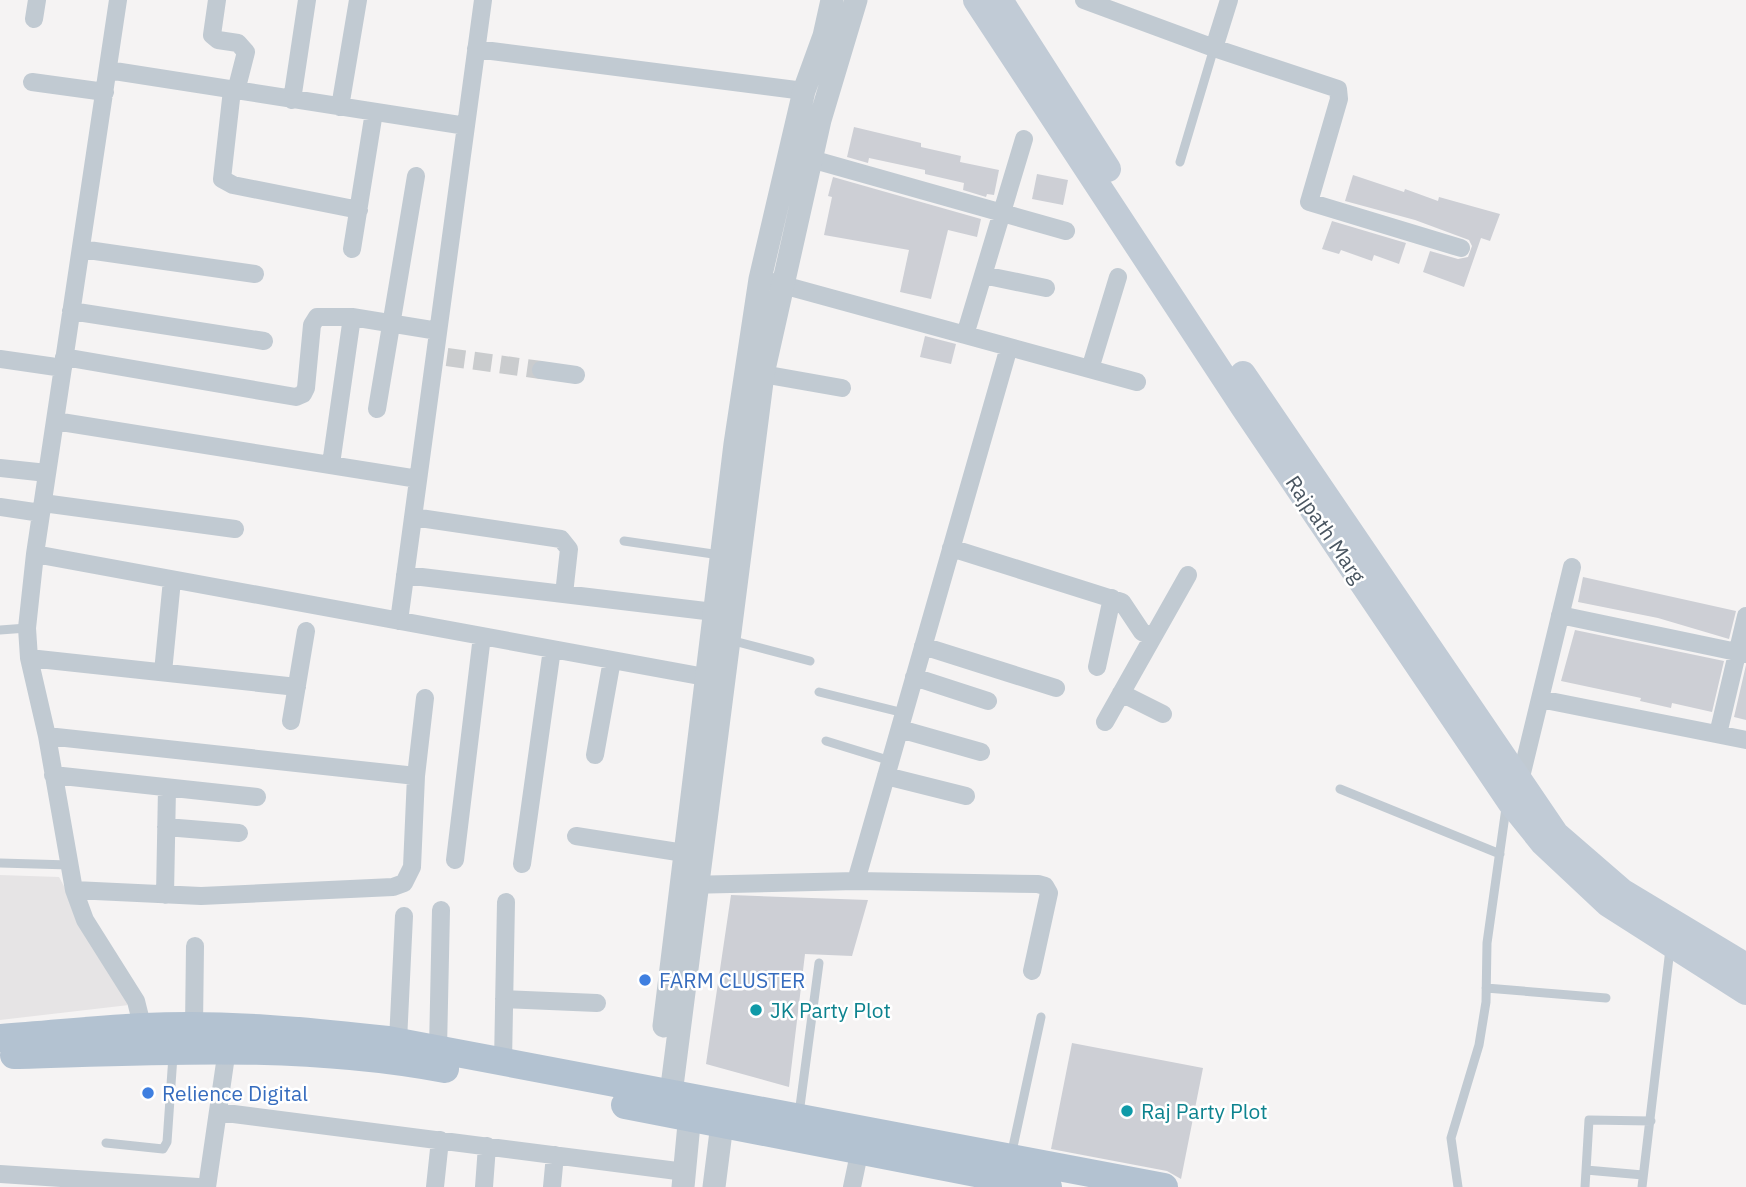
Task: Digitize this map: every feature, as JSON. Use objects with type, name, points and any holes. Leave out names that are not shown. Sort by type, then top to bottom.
[{"type":"main road","name":"Rajpath Marg","points":[[976,0],[1244,408],[1514,784],[1556,834],[1623,892],[1746,967]]},
{"type":"main road","name":"Rajpath Marg","points":[[1000,0],[1194,302],[1514,784],[1543,844],[1608,904],[1746,992]]},
{"type":"main road","points":[[0,1056],[145,1039],[194,1027],[303,1031],[398,1041],[677,1100],[860,1149],[1026,1179],[1164,1187]]},
{"type":"main road","points":[[0,1038],[145,1039],[174,1050],[333,1053],[677,1100]]},
{"type":"main road","points":[[723,1113],[798,1116],[1026,1179]]},
{"type":"street","points":[[34,19],[37,0]]},
{"type":"street","points":[[118,0],[34,554],[27,628],[29,658],[47,736],[74,890],[85,920],[136,1001],[145,1039]]},
{"type":"street","points":[[217,0],[212,35],[218,40],[238,43],[246,52],[234,90],[222,179],[233,185],[359,210]]},
{"type":"street","points":[[292,100],[307,0]]},
{"type":"street","points":[[340,107],[358,0]]},
{"type":"street","points":[[399,621],[418,479],[441,356],[438,331],[482,0]]},
{"type":"street","points":[[688,885],[684,853],[715,679],[729,639],[730,556],[760,279],[804,91],[824,36],[832,0]]},
{"type":"street","points":[[218,1112],[555,1155],[684,1180],[677,1100],[688,885],[715,679],[714,612],[730,556],[763,374],[811,159],[856,0]]},
{"type":"street","points":[[1084,0],[1214,48],[1338,89],[1339,99],[1309,202],[1461,248]]},
{"type":"street","points":[[1214,48],[1229,0]]},
{"type":"street","points":[[476,49],[804,91]]},
{"type":"street","points":[[108,70],[466,126]]},
{"type":"street","points":[[32,82],[104,92]]},
{"type":"street","points":[[352,249],[374,112]]},
{"type":"street","points":[[965,335],[1024,138]]},
{"type":"street","points":[[811,159],[1066,231]]},
{"type":"street","points":[[377,409],[416,176]]},
{"type":"street","points":[[81,249],[255,274]]},
{"type":"street","points":[[983,275],[1046,288]]},
{"type":"street","points":[[1090,369],[1118,277]]},
{"type":"street","points":[[760,279],[1137,382]]},
{"type":"street","points":[[71,311],[264,341]]},
{"type":"street","points":[[0,359],[63,363],[296,397],[303,394],[306,388],[312,325],[317,317],[352,317],[438,331]]},
{"type":"street","points":[[331,464],[352,317]]},
{"type":"street","points":[[856,881],[1009,347]]},
{"type":"street","points":[[541,370],[576,375]]},
{"type":"street","points":[[763,374],[842,388]]},
{"type":"street","points":[[55,421],[418,479]]},
{"type":"street","points":[[0,468],[47,473]]},
{"type":"street","points":[[0,507],[42,508],[235,529]]},
{"type":"street","points":[[413,517],[561,539],[569,549],[564,594]]},
{"type":"street","points":[[951,548],[1122,602],[1142,632],[1153,637]]},
{"type":"street","points":[[34,554],[715,679]]},
{"type":"street","points":[[1514,784],[1540,699],[1573,567]]},
{"type":"street","points":[[405,575],[714,612]]},
{"type":"street","points":[[1105,722],[1188,575]]},
{"type":"street","points":[[163,672],[172,580]]},
{"type":"street","points":[[1097,667],[1112,598]]},
{"type":"street","points":[[1560,615],[1742,653]]},
{"type":"street","points":[[1718,734],[1742,653],[1746,616]]},
{"type":"street","points":[[291,721],[306,631]]},
{"type":"street","points":[[455,860],[482,636]]},
{"type":"street","points":[[923,646],[1056,688]]},
{"type":"street","points":[[522,864],[552,649]]},
{"type":"street","points":[[29,658],[297,687]]},
{"type":"street","points":[[595,755],[612,660]]},
{"type":"street","points":[[914,677],[988,701]]},
{"type":"street","points":[[1121,693],[1163,714]]},
{"type":"street","points":[[74,890],[201,897],[393,887],[404,883],[412,867],[416,776],[425,698]]},
{"type":"street","points":[[1540,699],[1746,740]]},
{"type":"street","points":[[902,721],[981,751]]},
{"type":"street","points":[[47,736],[416,776]]},
{"type":"street","points":[[888,768],[966,796]]},
{"type":"street","points":[[53,775],[257,797]]},
{"type":"street","points":[[165,895],[167,788]]},
{"type":"street","points":[[166,827],[239,833]]},
{"type":"street","points":[[576,836],[684,853]]},
{"type":"street","points":[[688,885],[856,881],[1045,886],[1049,893],[1032,971]]},
{"type":"street","points":[[503,1062],[506,902]]},
{"type":"street","points":[[438,1049],[441,910]]},
{"type":"street","points":[[398,1041],[404,916]]},
{"type":"street","points":[[194,1027],[195,946]]},
{"type":"street","points":[[504,999],[597,1003]]},
{"type":"street","points":[[207,1187],[227,1049]]},
{"type":"street","points":[[714,1187],[723,1113]]},
{"type":"street","points":[[435,1187],[440,1140]]},
{"type":"street","points":[[484,1187],[487,1146]]},
{"type":"street","points":[[852,1187],[860,1149]]},
{"type":"street","points":[[552,1187],[555,1155]]},
{"type":"street","points":[[0,1174],[89,1184],[198,1187]]},
{"type":"lane","points":[[1180,162],[1214,48]]},
{"type":"lane","points":[[624,541],[730,556]]},
{"type":"lane","points":[[0,630],[27,628]]},
{"type":"lane","points":[[729,639],[810,661]]},
{"type":"lane","points":[[819,692],[902,721]]},
{"type":"lane","points":[[826,741],[888,768]]},
{"type":"lane","points":[[1458,1187],[1452,1162],[1451,1138],[1479,1045],[1488,943],[1500,854],[1514,784]]},
{"type":"lane","points":[[1340,789],[1500,854]]},
{"type":"lane","points":[[0,863],[70,865]]},
{"type":"lane","points":[[1642,1187],[1671,945]]},
{"type":"lane","points":[[798,1116],[819,963]]},
{"type":"lane","points":[[1486,988],[1606,998]]},
{"type":"lane","points":[[1026,1179],[1041,1017]]},
{"type":"lane","points":[[106,1143],[163,1149],[167,1142],[174,1050]]},
{"type":"lane","points":[[1585,1187],[1589,1120],[1651,1121]]},
{"type":"lane","points":[[1586,1170],[1643,1175]]},
{"type":"shaded area","points":[[0,875],[59,877],[129,1005],[0,1020]]},
{"type":"building","points":[[854,127],[921,143],[921,147],[961,156],[960,162],[999,170],[994,195],[987,194],[986,197],[963,190],[964,183],[925,174],[925,170],[869,158],[868,163],[847,157]]},
{"type":"building","points":[[1037,174],[1068,180],[1063,205],[1032,199]]},
{"type":"building","points":[[1353,175],[1404,192],[1405,189],[1438,201],[1439,197],[1500,214],[1490,241],[1481,238],[1464,287],[1423,272],[1430,251],[1458,259],[1468,257],[1472,246],[1469,240],[1415,220],[1345,201]]},
{"type":"building","points":[[833,177],[981,219],[977,237],[948,230],[931,299],[900,292],[909,250],[824,235]]},
{"type":"building","points":[[1332,221],[1406,243],[1399,264],[1374,255],[1372,261],[1341,250],[1339,254],[1322,249]]},
{"type":"building","points":[[925,336],[956,344],[951,364],[920,357]]},
{"type":"building","points":[[1583,577],[1736,611],[1729,639],[1658,618],[1578,602]]},
{"type":"building","points":[[1575,630],[1724,661],[1712,712],[1672,703],[1671,708],[1640,701],[1641,698],[1561,681]]},
{"type":"building","points":[[1746,665],[1746,720],[1734,717]]},
{"type":"building","name":"JK Party Plot","points":[[731,895],[868,900],[852,956],[805,954],[789,1087],[706,1064]]},
{"type":"building","name":"Raj Party Plot","points":[[1072,1043],[1203,1068],[1181,1179],[1167,1171],[1051,1149]]},
{"type":"tunnel","points":[[447,357],[541,370]]},
{"type":"place","name":"FARM CLUSTER","points":[[645,980]]},
{"type":"place","name":"JK Party Plot","points":[[756,1010]]},
{"type":"place","name":"Relience Digital","points":[[148,1093]]},
{"type":"place","name":"Raj Party Plot","points":[[1127,1111]]}]
